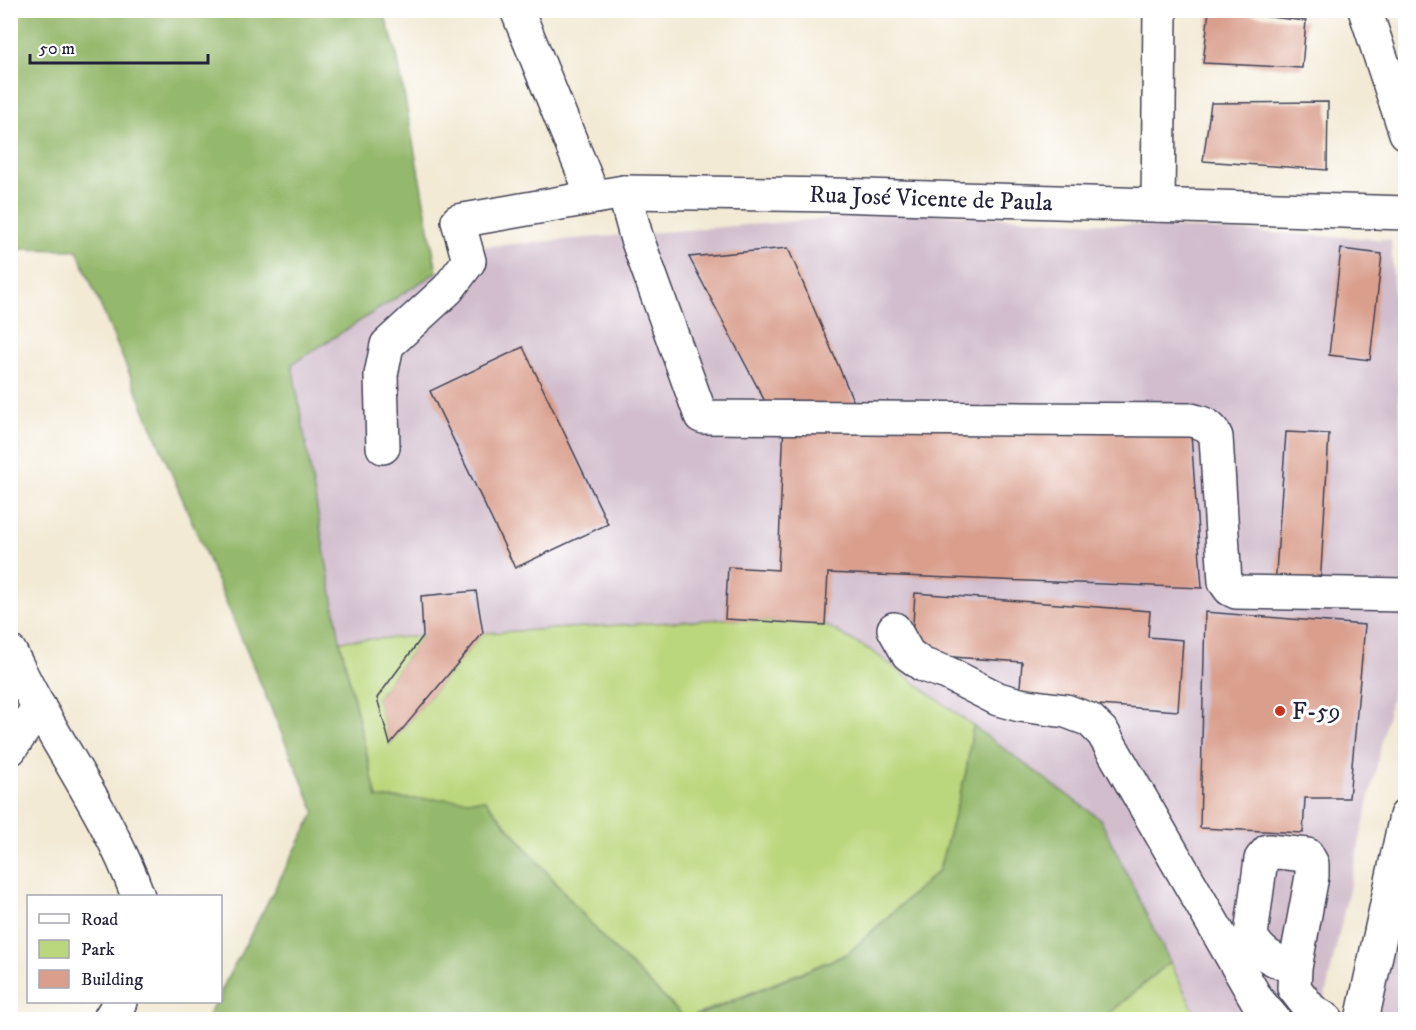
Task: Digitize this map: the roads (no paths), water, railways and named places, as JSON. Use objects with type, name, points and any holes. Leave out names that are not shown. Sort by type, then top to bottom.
[{"type":"street","points":[[517,10],[608,194],[636,236],[701,416],[1191,420],[1206,424],[1216,437],[1225,582],[1230,589],[1236,592],[1406,595]]},
{"type":"street","points":[[1158,205],[1160,10]]},
{"type":"street","points":[[1365,10],[1406,133]]},
{"type":"street","name":"Rua José Vicente de Paula","points":[[383,447],[381,375],[387,345],[448,289],[469,261],[458,221],[608,194],[834,195],[1406,213]]},
{"type":"street","points":[[894,629],[908,654],[923,665],[947,673],[998,699],[1020,705],[1066,711],[1090,720],[1103,734],[1257,1000],[1274,1020]]},
{"type":"street","points":[[10,652],[39,707],[101,812],[137,895]]},
{"type":"street","points":[[10,749],[39,707]]},
{"type":"street","points":[[1362,1020],[1406,816]]},
{"type":"street","points":[[1295,968],[1294,988],[1311,1010],[1327,1020]]},
{"type":"street","points":[[109,1020],[119,1003]]},
{"type":"place","name":"F-59","points":[[1280,711]]}]
